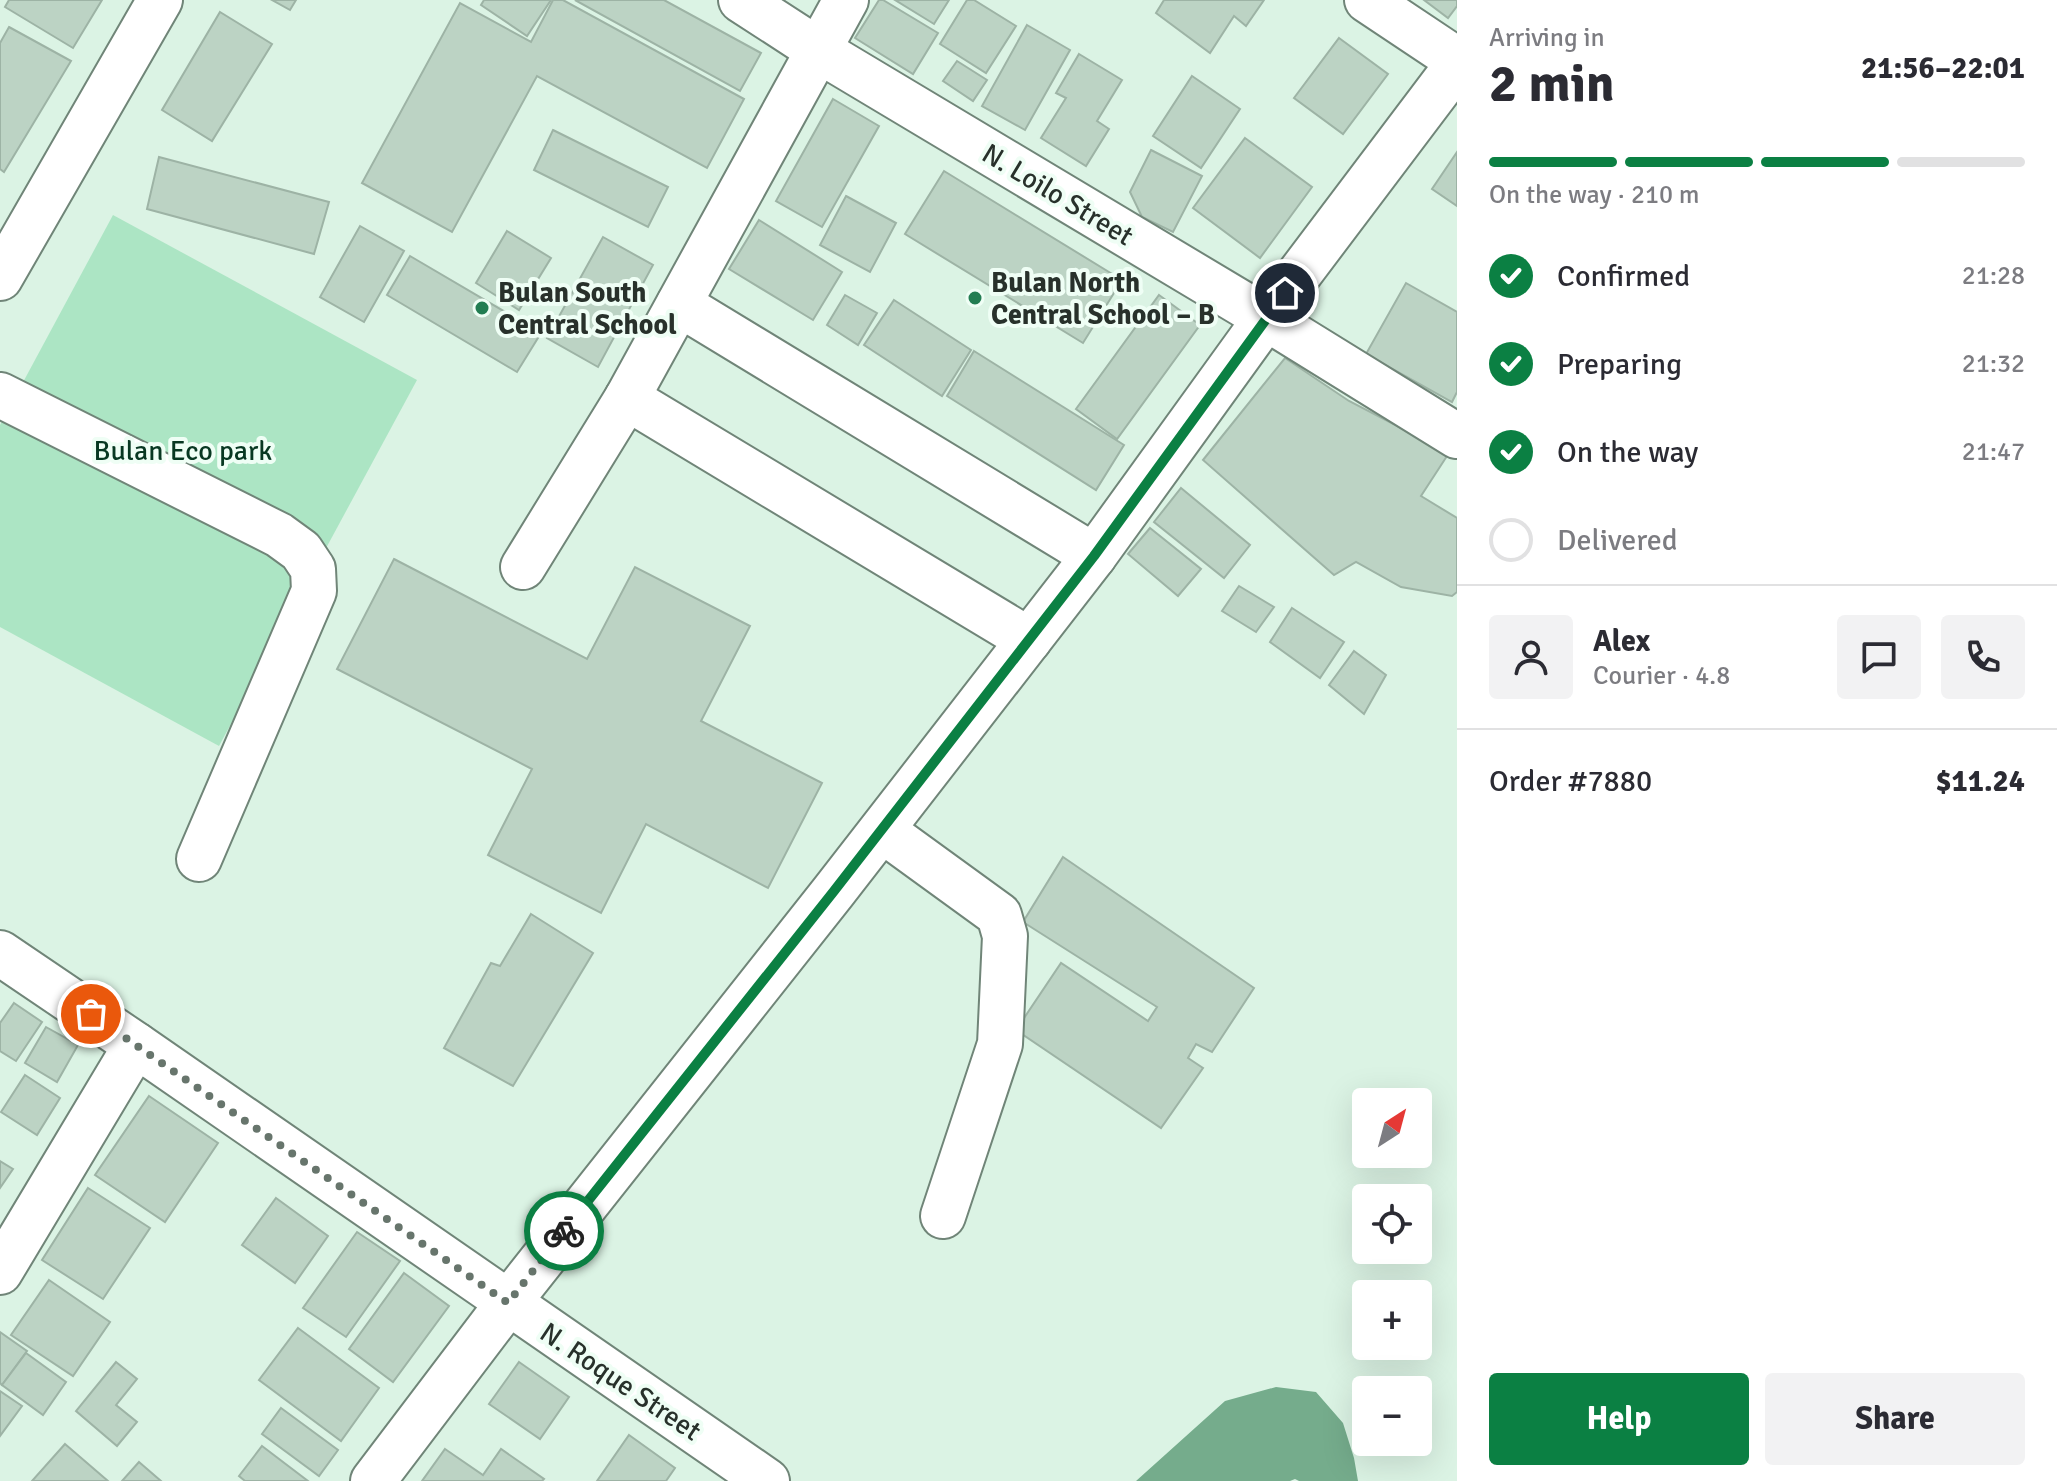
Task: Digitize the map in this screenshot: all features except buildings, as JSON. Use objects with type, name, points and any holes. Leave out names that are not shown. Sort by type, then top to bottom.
[{"type":"street","points":[[0,278],[160,0]]},
{"type":"street","name":"N. Loilo Street","points":[[741,0],[818,50],[1457,436]]},
{"type":"street","points":[[523,567],[627,398],[846,0]]},
{"type":"street","points":[[373,1481],[508,1303],[1094,556],[1266,318],[1457,63],[1367,0]]},
{"type":"street","points":[[679,304],[1094,556]]},
{"type":"street","points":[[0,395],[279,535],[301,551],[313,569],[314,591],[199,859]]},
{"type":"street","points":[[627,398],[1029,640]]},
{"type":"street","points":[[882,830],[999,915],[1005,936],[1000,1044],[943,1216]]},
{"type":"street","name":"N. Roque Street","points":[[0,953],[767,1481]]},
{"type":"street","points":[[0,1272],[136,1045]]},
{"type":"green space","name":"Bulan Eco park","points":[[113,215],[417,380],[219,746],[0,627],[0,425]]},
{"type":"shaded area","points":[[1276,1387],[1316,1392],[1343,1423],[1358,1481],[1136,1481],[1225,1401]]},
{"type":"way so far","points":[[91,1014],[508,1303],[564,1231]]},
{"type":"place","name":"Bulan North Central School – B","points":[[975,298]]},
{"type":"place","name":"Bulan South Central School","points":[[482,308]]},
{"type":"route","points":[[564,1231],[1094,556],[1285,293]]}]
